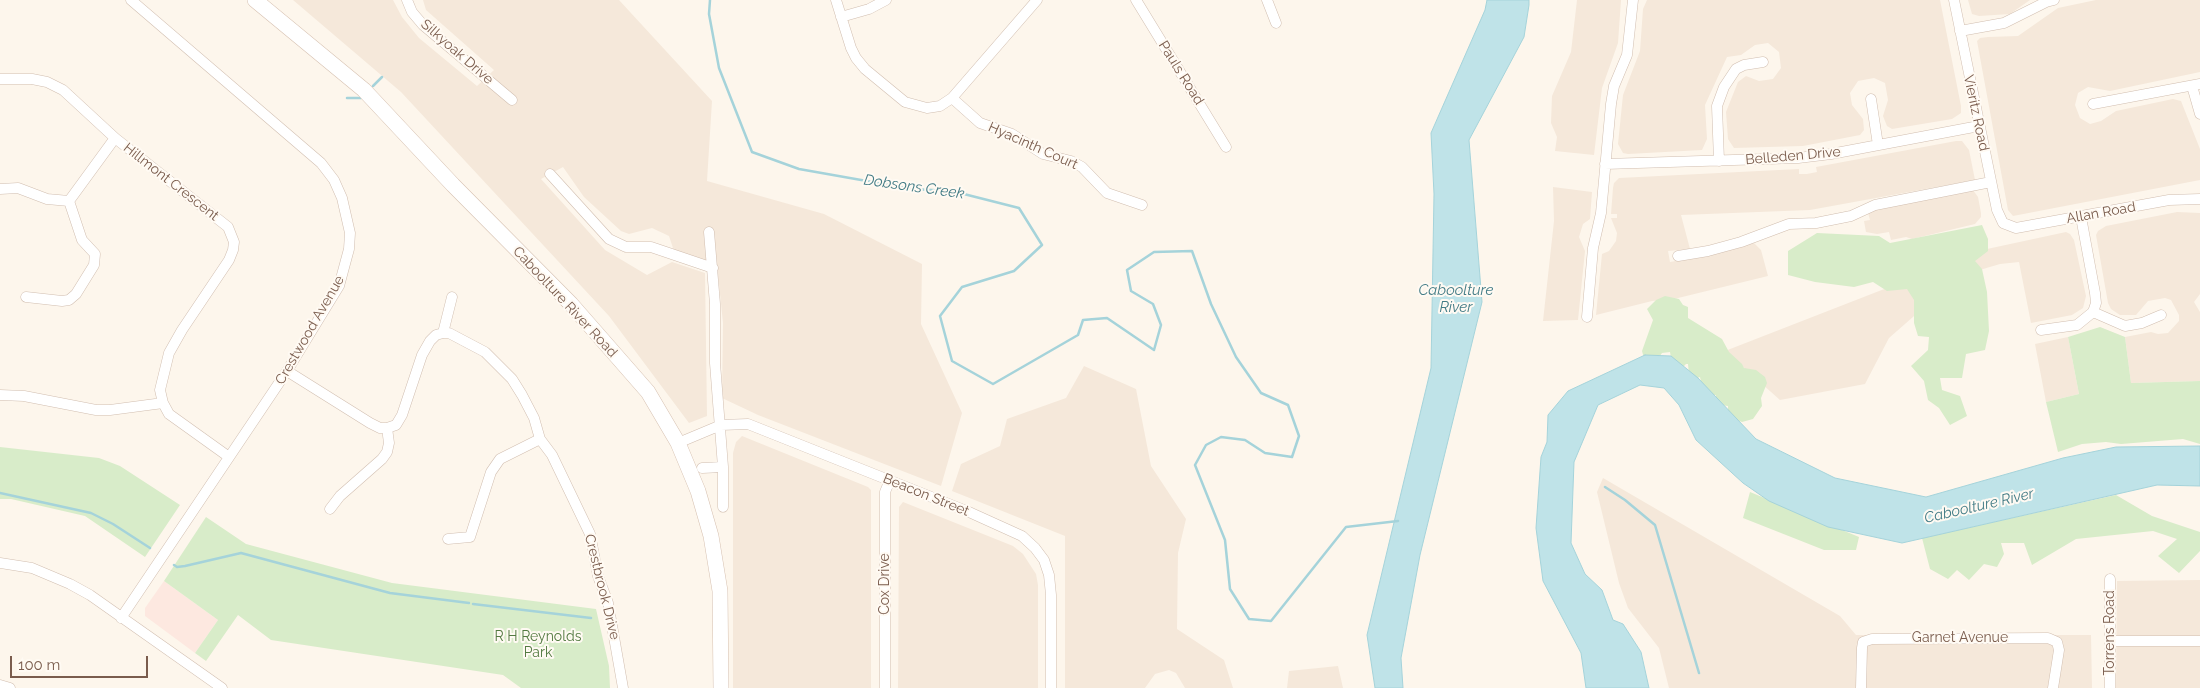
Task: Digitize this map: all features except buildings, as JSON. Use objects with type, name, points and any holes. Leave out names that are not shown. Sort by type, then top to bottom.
[{"type":"main road","name":"Caboolture River Road","points":[[255,0],[364,90],[453,185],[571,304],[648,392],[678,443],[698,491],[711,536],[720,591],[721,688]]},
{"type":"street","name":"Crestwood Avenue","points":[[121,618],[287,370],[339,286],[345,268],[350,233],[342,198],[334,180],[315,157],[131,0]]},
{"type":"street","name":"Silkyoak Drive","points":[[407,0],[412,12],[423,25],[512,100]]},
{"type":"street","points":[[836,0],[851,48],[865,69],[905,102],[927,108],[940,106],[952,98],[1037,0]]},
{"type":"street","points":[[841,17],[869,9],[886,0]]},
{"type":"street","name":"Pauls Road","points":[[1136,0],[1226,147]]},
{"type":"street","points":[[1267,0],[1276,23]]},
{"type":"street","points":[[1586,317],[1597,236],[1612,95],[1627,55],[1633,0]]},
{"type":"street","name":"Vieritz Road","points":[[1954,0],[1997,210],[2003,224]]},
{"type":"street","points":[[1960,31],[2004,23],[2046,2],[2054,0]]},
{"type":"street","points":[[1719,161],[1717,106],[1724,87],[1730,75],[1739,67],[1764,62]]},
{"type":"street","name":"Hillmont Crescent","points":[[0,79],[32,79],[47,82],[63,90],[115,138],[228,227],[234,242],[233,250],[229,260],[182,330],[169,353],[160,390],[162,403]]},
{"type":"street","points":[[2093,104],[2196,85],[2200,114]]},
{"type":"street","name":"Hyacinth Court","points":[[952,98],[980,123],[1012,134],[1043,154],[1071,161],[1082,167],[1107,193],[1142,205]]},
{"type":"street","points":[[1870,99],[1878,145]]},
{"type":"street","name":"Belleden Drive","points":[[1605,164],[1798,158],[1979,126]]},
{"type":"street","points":[[69,200],[115,138]]},
{"type":"street","points":[[550,174],[609,239],[626,246],[651,247],[713,268]]},
{"type":"street","points":[[1678,256],[1708,251],[1741,242],[1789,224],[1816,223],[1844,217],[1875,206],[1991,182]]},
{"type":"street","points":[[0,188],[18,188],[47,199],[69,200]]},
{"type":"street","name":"Allan Road","points":[[2003,224],[2016,228],[2169,200],[2200,199]]},
{"type":"street","points":[[26,297],[69,300],[76,294],[94,265],[95,254],[82,240],[69,200]]},
{"type":"street","points":[[2041,330],[2077,325],[2093,312],[2096,303],[2095,293],[2081,217]]},
{"type":"street","points":[[709,232],[713,268],[716,372],[723,467],[723,506]]},
{"type":"street","points":[[287,370],[370,423],[380,428],[396,425],[402,415],[422,355],[430,341],[436,335],[443,332],[452,297]]},
{"type":"street","points":[[2093,312],[2125,326],[2142,323],[2161,315]]},
{"type":"street","name":"Crestbrook Drive","points":[[443,332],[449,333],[485,352],[512,378],[534,418],[540,439],[552,455],[590,534],[598,576],[608,603],[623,688]]},
{"type":"street","points":[[0,394],[24,396],[103,410],[162,403],[178,423],[229,457]]},
{"type":"street","name":"Beacon Street","points":[[678,443],[721,425],[748,424],[890,480],[1007,528],[1022,536],[1035,548],[1049,575],[1052,595],[1051,688]]},
{"type":"street","points":[[330,509],[340,496],[382,459],[387,452],[389,442],[387,428]]},
{"type":"street","points":[[448,540],[470,537],[491,472],[500,459],[540,439]]},
{"type":"street","points":[[702,468],[723,467]]},
{"type":"street","name":"Cox Drive","points":[[885,688],[885,492],[890,480]]},
{"type":"street","points":[[0,563],[32,568],[58,578],[90,595],[215,686]]},
{"type":"street","name":"Torrens Road","points":[[2110,579],[2110,688]]},
{"type":"street","name":"Garnet Avenue","points":[[1861,688],[1863,642],[1872,639],[2048,638],[2057,642],[2059,650],[2052,688]]},
{"type":"street","points":[[2110,641],[2200,641]]},
{"type":"street","points":[[0,684],[10,688]]},
{"type":"shaded area","points":[[293,0],[393,0],[402,17],[419,38],[477,86],[494,70],[426,10],[423,0],[619,0],[712,101],[707,181],[824,214],[922,264],[921,324],[962,413],[941,486],[758,415],[722,398],[723,323],[717,265],[674,251],[669,236],[652,228],[629,234],[621,231],[584,197],[563,167],[541,179],[605,250],[647,275],[672,262],[705,273],[707,416],[689,423],[609,316],[401,92]]},
{"type":"shaded area","points":[[1577,0],[1621,0],[1618,43],[1602,88],[1594,155],[1555,151],[1557,137],[1551,123],[1552,96],[1571,52]]},
{"type":"shaded area","points":[[1647,0],[1940,0],[1961,113],[1952,119],[1892,129],[1887,126],[1883,116],[1888,100],[1885,83],[1874,78],[1858,81],[1850,93],[1852,105],[1863,119],[1864,130],[1860,135],[1803,146],[1734,148],[1728,139],[1726,112],[1738,82],[1746,76],[1759,81],[1773,79],[1781,68],[1779,52],[1768,43],[1755,45],[1741,55],[1727,57],[1705,105],[1707,139],[1702,150],[1623,153],[1618,144],[1623,95],[1640,51],[1643,9]]},
{"type":"shaded area","points":[[1968,0],[2030,0],[2010,14],[1979,16],[1972,14]]},
{"type":"shaded area","points":[[2096,0],[2200,0],[2200,72],[2110,91],[2088,87],[2078,93],[2075,105],[2080,118],[2090,124],[2101,121],[2116,111],[2173,99],[2181,101],[2200,149],[2200,180],[2013,216],[2008,210],[1977,41],[1980,38],[1988,37],[2018,36],[2058,8]]},
{"type":"shaded area","points":[[1962,141],[1969,150],[1975,180],[1810,210],[1681,215],[1690,249],[1668,251],[1670,262],[1704,256],[1754,243],[1761,250],[1768,276],[1674,299],[1652,301],[1596,315],[1602,254],[1609,251],[1616,241],[1617,233],[1611,218],[1617,218],[1617,214],[1611,214],[1614,183],[1619,178],[1799,169],[1799,174],[1807,174],[1817,172],[1816,167]]},
{"type":"shaded area","points":[[1553,187],[1592,192],[1590,219],[1583,224],[1579,237],[1585,251],[1578,320],[1543,321],[1554,221]]},
{"type":"shaded area","points":[[1973,190],[1978,197],[1981,213],[1981,217],[1975,224],[1912,239],[1906,237],[1891,240],[1889,232],[1877,234],[1866,232],[1864,221],[1870,220],[1868,213],[1873,210]]},
{"type":"shaded area","points":[[2177,212],[2200,213],[2200,294],[2194,302],[2200,312],[2200,381],[2131,383],[2125,337],[2151,332],[2158,334],[2168,333],[2179,321],[2179,315],[2171,300],[2165,298],[2148,301],[2136,315],[2120,315],[2111,309],[2108,303],[2096,235],[2098,231],[2106,226]]},
{"type":"shaded area","points":[[2066,232],[2074,240],[2086,296],[2083,308],[2072,315],[2031,323],[2019,262],[2000,264],[1973,272],[1946,288],[1889,338],[1865,384],[1780,400],[1725,351],[1987,249]]},
{"type":"shaded area","points":[[2068,337],[2079,394],[2046,402],[2035,344]]},
{"type":"shaded area","points":[[1084,366],[1136,389],[1151,466],[1186,519],[1178,553],[1177,629],[1224,660],[1233,688],[1185,688],[1176,673],[1169,670],[1155,674],[1145,688],[1065,688],[1065,536],[952,491],[961,464],[1000,446],[1007,419],[1066,398]]},
{"type":"shaded area","points":[[742,436],[868,487],[871,490],[871,688],[733,688],[733,453],[736,442]]},
{"type":"shaded area","points":[[1603,478],[1840,616],[1856,635],[2091,635],[2092,688],[1669,688],[1659,648],[1628,608],[1619,583],[1597,492]]},
{"type":"shaded area","points":[[903,502],[1013,546],[1023,554],[1036,574],[1038,585],[1038,688],[898,688],[899,507]]},
{"type":"shaded area","points":[[2200,580],[2200,688],[2116,688],[2117,581]]},
{"type":"shaded area","points":[[164,581],[218,620],[195,653],[145,616],[145,608]]},
{"type":"shaded area","points":[[1338,666],[1343,688],[1287,688],[1289,671]]},
{"type":"green space","points":[[1982,225],[1988,239],[1988,251],[1975,261],[1982,269],[1987,292],[1989,331],[1985,350],[1966,354],[1962,378],[1940,378],[1942,390],[1960,396],[1967,416],[1950,425],[1939,408],[1928,400],[1924,381],[1911,366],[1928,350],[1929,337],[1918,336],[1914,323],[1914,300],[1907,289],[1887,291],[1873,282],[1854,287],[1815,282],[1788,275],[1788,251],[1817,233],[1879,236],[1890,243]]},
{"type":"green space","points":[[1665,296],[1679,299],[1683,305],[1688,307],[1688,318],[1722,339],[1729,352],[1744,368],[1756,370],[1765,377],[1767,383],[1761,398],[1762,406],[1753,419],[1742,422],[1734,419],[1728,412],[1728,406],[1720,405],[1716,401],[1716,395],[1710,395],[1702,386],[1700,377],[1695,379],[1689,374],[1688,364],[1681,369],[1672,363],[1670,352],[1662,353],[1654,364],[1645,362],[1642,351],[1653,320],[1647,309],[1656,300]]},
{"type":"green space","points":[[2100,327],[2125,337],[2131,383],[2200,381],[2200,444],[2183,439],[2121,444],[2106,442],[2082,444],[2058,452],[2046,402],[2079,394],[2068,337]]},
{"type":"green space","points":[[0,447],[99,458],[120,466],[180,505],[145,557],[85,516],[11,499],[0,499]]},
{"type":"green space","points":[[1750,492],[1859,537],[1856,550],[1824,550],[1743,518]]},
{"type":"green space","points":[[2116,495],[2152,516],[2200,532],[2200,551],[2179,573],[2158,556],[2177,539],[2153,531],[2076,539],[2032,565],[2024,543],[2001,543],[2004,554],[1997,567],[1984,564],[1969,580],[1957,570],[1948,579],[1930,569],[1922,538]]},
{"type":"green space","name":"R H Reynolds Park","points":[[206,517],[246,544],[392,583],[596,609],[609,666],[610,688],[521,688],[503,675],[271,640],[238,615],[206,661],[195,653],[218,620],[164,581]]},
{"type":"water","name":"Caboolture River","points":[[1487,0],[1529,0],[1529,5],[1524,37],[1469,140],[1482,302],[1420,555],[1401,658],[1403,688],[1375,688],[1367,635],[1431,368],[1434,194],[1431,133],[1485,10]]},
{"type":"water","points":[[1645,355],[1671,356],[1698,378],[1756,439],[1835,478],[1926,497],[2063,458],[2116,447],[2200,446],[2200,486],[2157,485],[1902,543],[1828,527],[1769,501],[1743,483],[1696,440],[1679,405],[1664,388],[1640,385],[1598,405],[1574,462],[1571,543],[1585,574],[1602,590],[1613,620],[1623,624],[1641,652],[1649,688],[1586,688],[1581,653],[1543,581],[1536,528],[1541,457],[1547,442],[1548,415],[1568,391]]},
{"type":"waterway","name":"Dobsons Creek","points":[[710,0],[709,14],[719,68],[752,152],[799,169],[912,189],[952,191],[1019,208],[1042,245],[1014,271],[962,287],[940,316],[952,361],[993,384],[1078,335],[1083,320],[1107,318],[1154,350],[1161,325],[1153,304],[1131,291],[1127,270],[1154,252],[1192,251],[1211,304],[1236,357],[1261,393],[1288,405],[1299,436],[1292,457],[1265,453],[1245,440],[1221,437],[1206,445],[1195,465],[1225,540],[1230,589],[1249,619],[1271,621],[1346,527],[1398,521]]},
{"type":"waterway","points":[[373,86],[382,77]]},
{"type":"waterway","points":[[347,98],[361,98]]},
{"type":"waterway","points":[[1605,487],[1625,500],[1655,525],[1699,673]]},
{"type":"waterway","points":[[0,493],[91,513],[113,524],[150,548]]},
{"type":"waterway","points":[[174,565],[177,567],[185,566],[241,553],[390,593],[469,603]]},
{"type":"waterway","points":[[473,604],[591,618]]}]
